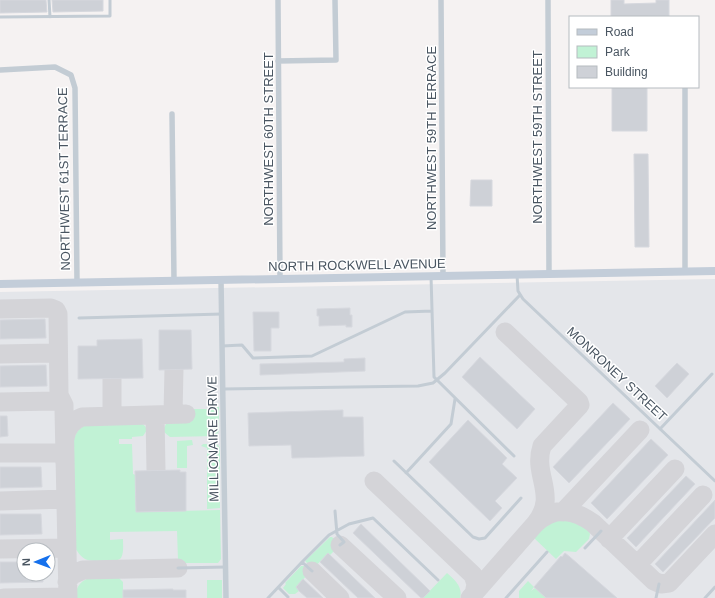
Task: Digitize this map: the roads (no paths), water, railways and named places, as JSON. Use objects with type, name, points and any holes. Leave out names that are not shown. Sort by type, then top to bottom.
[{"type":"main road","name":"NORTH ROCKWELL AVENUE","points":[[0,284],[715,271]]},
{"type":"street","name":"NORTHWEST 60TH STREET","points":[[278,0],[280,278]]},
{"type":"street","points":[[278,61],[336,60],[336,0]]},
{"type":"street","name":"NORTHWEST 59TH TERRACE","points":[[441,0],[443,276]]},
{"type":"street","name":"NORTHWEST 59TH STREET","points":[[548,0],[549,274]]},
{"type":"street","name":"NORTHWEST 61ST TERRACE","points":[[0,70],[55,67],[71,75],[75,88],[77,282]]},
{"type":"street","points":[[685,88],[685,272]]},
{"type":"street","points":[[172,114],[174,280]]},
{"type":"street","name":"MILLIONAIRE DRIVE","points":[[221,279],[226,598]]},
{"type":"lane","points":[[49,0],[50,16]]},
{"type":"lane","points":[[0,17],[110,16],[110,0]]},
{"type":"lane","points":[[223,389],[426,385],[436,381],[520,295],[517,275]]},
{"type":"lane","points":[[431,276],[433,374],[436,381],[514,456]]},
{"type":"lane","name":"MONRONEY STREET","points":[[520,295],[714,480]]},
{"type":"lane","points":[[222,346],[242,345],[253,358],[312,356],[405,312],[432,311]]},
{"type":"lane","points":[[79,318],[222,314]]},
{"type":"lane","points":[[660,429],[712,374]]},
{"type":"lane","points":[[406,473],[451,424],[455,399]]},
{"type":"lane","points":[[394,461],[474,537],[479,539],[485,538],[521,498]]},
{"type":"lane","points":[[714,480],[715,475]]},
{"type":"lane","points":[[335,511],[337,534],[344,542],[340,545]]},
{"type":"lane","points":[[268,598],[329,535],[349,524],[373,518],[438,580]]},
{"type":"lane","points":[[585,548],[601,531]]},
{"type":"lane","points":[[506,598],[547,552]]},
{"type":"lane","points":[[302,562],[312,571]]},
{"type":"lane","points":[[178,568],[226,567]]},
{"type":"lane","points":[[656,598],[659,584]]},
{"type":"lane","points":[[705,598],[715,587]]},
{"type":"lane","points":[[278,588],[288,597]]}]
